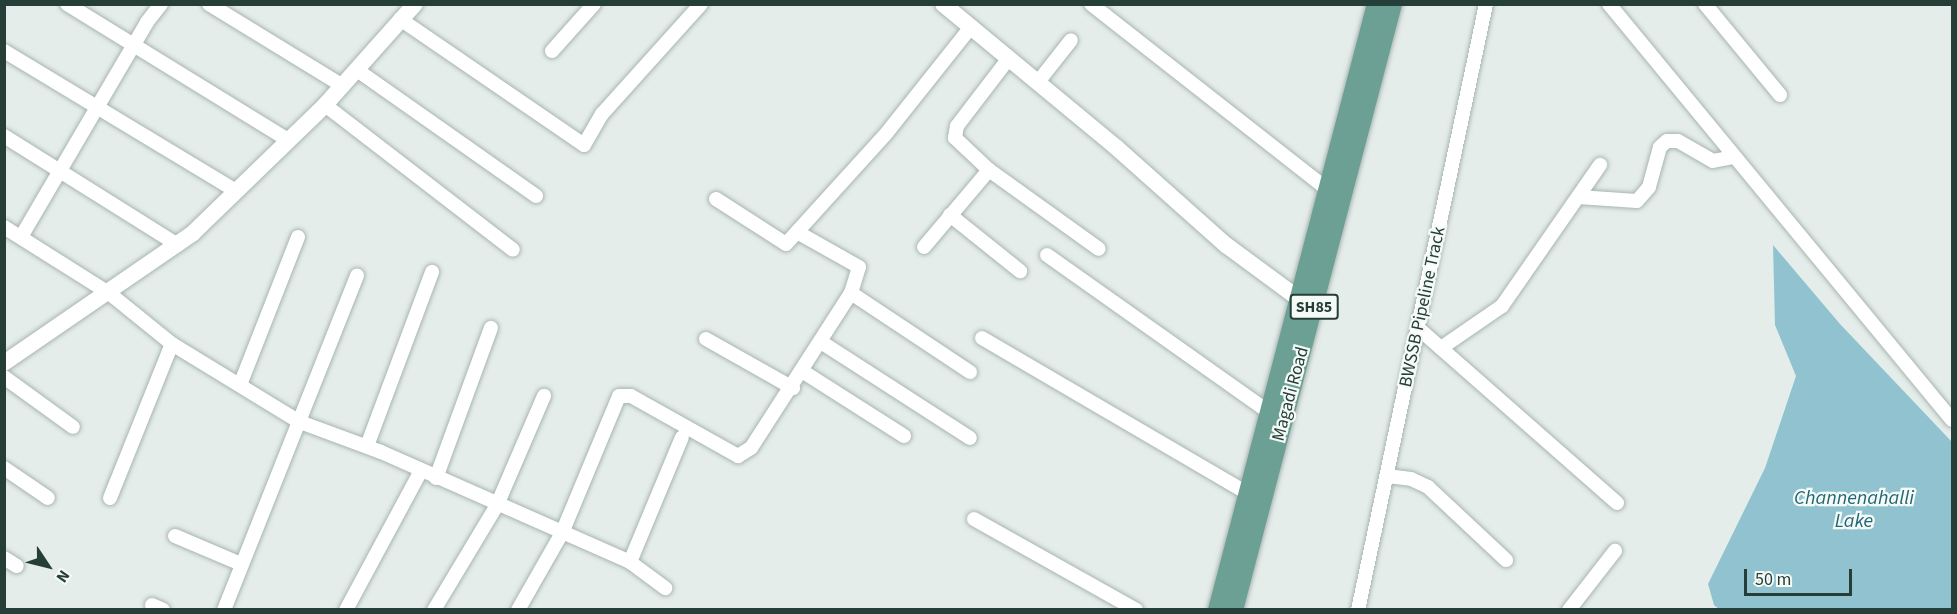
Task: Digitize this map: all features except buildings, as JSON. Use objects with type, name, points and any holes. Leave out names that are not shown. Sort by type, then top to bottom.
[{"type":"main road","name":"Magadi Road","points":[[1234,609],[1306,305],[1328,190],[1376,4]]},
{"type":"main road","name":"Magadi Road","points":[[1217,609],[1270,413],[1306,305],[1393,4]]},
{"type":"street","points":[[67,4],[288,140]]},
{"type":"street","points":[[21,237],[134,44],[161,4]]},
{"type":"street","points":[[209,4],[343,86]]},
{"type":"street","points":[[4,363],[178,245],[325,105],[415,4]]},
{"type":"street","points":[[552,51],[594,4]]},
{"type":"street","points":[[400,20],[584,145],[602,114],[700,4]]},
{"type":"street","points":[[943,4],[1038,82],[1226,245],[1306,305]]},
{"type":"street","points":[[1091,4],[1328,190]]},
{"type":"street","name":"BWSSB Pipeline Track","points":[[1358,609],[1486,4]]},
{"type":"street","points":[[1609,4],[1733,157],[1953,420]]},
{"type":"street","points":[[1706,4],[1780,95]]},
{"type":"street","points":[[716,200],[786,244],[885,135],[971,27]]},
{"type":"street","points":[[1038,82],[1071,40]]},
{"type":"street","points":[[4,51],[236,191]]},
{"type":"street","points":[[1009,58],[957,126],[955,138],[989,170],[1099,249]]},
{"type":"street","points":[[357,70],[536,196]]},
{"type":"street","points":[[325,105],[513,250]]},
{"type":"street","points":[[4,136],[178,245]]},
{"type":"street","points":[[1578,197],[1637,201],[1649,187],[1660,147],[1667,141],[1678,141],[1713,161],[1733,157]]},
{"type":"street","points":[[1441,348],[1502,306],[1600,165]]},
{"type":"street","points":[[924,246],[989,170]]},
{"type":"street","points":[[950,215],[1020,270]]},
{"type":"street","points":[[4,227],[109,293],[172,344],[300,422],[367,446],[630,562],[665,588]]},
{"type":"street","points":[[518,609],[562,533],[619,396],[630,396],[738,456],[751,448],[793,388],[851,293],[860,267],[797,232]]},
{"type":"street","points":[[240,385],[298,237]]},
{"type":"street","points":[[1047,255],[1270,413]]},
{"type":"street","points":[[367,446],[432,272]]},
{"type":"street","points":[[224,609],[357,276]]},
{"type":"street","points":[[851,293],[970,372]]},
{"type":"street","points":[[436,478],[491,328]]},
{"type":"street","points":[[1419,328],[1617,503]]},
{"type":"street","points":[[982,338],[1247,493]]},
{"type":"street","points":[[706,339],[793,388]]},
{"type":"street","points":[[821,342],[970,438]]},
{"type":"street","points":[[110,498],[172,344]]},
{"type":"street","points":[[802,371],[904,436]]},
{"type":"street","points":[[4,377],[73,427]]},
{"type":"street","points":[[434,609],[497,505],[544,396]]},
{"type":"street","points":[[630,562],[682,437]]},
{"type":"street","points":[[4,468],[48,498]]},
{"type":"street","points":[[346,609],[421,471]]},
{"type":"street","points":[[1387,476],[1411,479],[1428,487],[1506,560]]},
{"type":"street","points":[[974,519],[1136,609]]},
{"type":"street","points":[[175,536],[241,564]]},
{"type":"street","points":[[1569,609],[1615,551]]},
{"type":"street","points":[[4,558],[17,566]]},
{"type":"water","name":"Channenahalli Lake","points":[[1773,245],[1840,324],[1952,442],[1952,609],[1720,610],[1714,605],[1708,584],[1765,468],[1796,376],[1775,325]]}]
